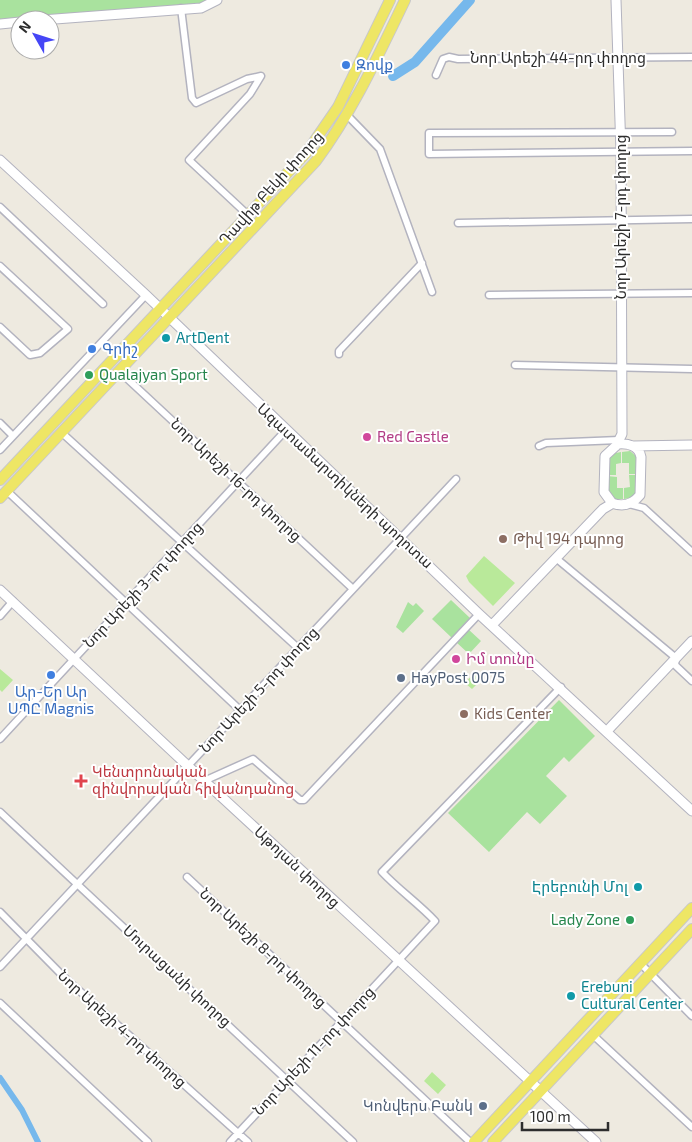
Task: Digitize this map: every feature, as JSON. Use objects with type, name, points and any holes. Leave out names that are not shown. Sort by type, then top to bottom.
[{"type":"main road","name":"Դավիթ Բեկի փողոց","points":[[0,480],[307,152],[324,130],[351,82],[390,0]]},
{"type":"main road","name":"Դավիթ Բեկի փողոց","points":[[3,494],[168,316],[316,161],[347,115],[405,0]]},
{"type":"main road","points":[[472,1142],[692,908]]},
{"type":"main road","points":[[493,1142],[692,929]]},
{"type":"street","points":[[60,18],[201,8],[217,0]]},
{"type":"street","name":"Նոր Արեշի 7-րդ փողոց","points":[[616,0],[621,152],[623,442]]},
{"type":"street","points":[[181,8],[192,98],[196,103],[247,79],[261,76],[250,94],[189,160],[248,215]]},
{"type":"street","name":"Նոր Արեշի 44-րդ փողոց","points":[[436,75],[443,59],[449,56],[458,59],[692,57]]},
{"type":"street","points":[[347,115],[380,149],[432,292]]},
{"type":"street","points":[[672,132],[429,133],[429,154],[692,151]]},
{"type":"street","name":"Ազատամարտիկների պողոտա","points":[[2,166],[146,294],[480,614],[561,687],[692,811]]},
{"type":"street","points":[[0,207],[103,304]]},
{"type":"street","points":[[458,223],[692,219]]},
{"type":"street","points":[[339,354],[422,262]]},
{"type":"street","points":[[0,266],[68,329],[40,353],[30,355],[0,327]]},
{"type":"street","points":[[489,294],[692,293]]},
{"type":"street","points":[[0,450],[146,294]]},
{"type":"street","points":[[515,365],[621,369],[692,369]]},
{"type":"street","name":"Նոր Արեշի 16-րդ փողոց","points":[[119,371],[353,589]]},
{"type":"street","points":[[0,424],[13,436]]},
{"type":"street","name":"Նոր Արեշի 3-րդ փողոց","points":[[0,739],[286,430]]},
{"type":"street","points":[[61,432],[298,648]]},
{"type":"street","points":[[623,442],[640,455]]},
{"type":"street","points":[[603,509],[605,456],[623,442]]},
{"type":"street","points":[[539,446],[546,443],[623,442],[647,446],[692,446]]},
{"type":"street","points":[[644,508],[640,495],[640,455],[647,446]]},
{"type":"street","name":"Նոր Արեշի 5-րդ փողոց","points":[[0,967],[456,479]]},
{"type":"street","points":[[3,494],[126,603],[240,710]]},
{"type":"street","points":[[605,495],[613,503]]},
{"type":"street","points":[[629,504],[640,495]]},
{"type":"street","points":[[492,625],[603,509],[613,503],[629,504],[644,508],[692,552]]},
{"type":"street","points":[[557,559],[676,658]]},
{"type":"street","name":"Աթոյան փողոց","points":[[0,590],[398,961],[596,1142]]},
{"type":"street","points":[[0,616],[13,601]]},
{"type":"street","points":[[204,781],[253,759],[300,800],[304,800],[480,614]]},
{"type":"street","points":[[607,731],[692,641]]},
{"type":"street","points":[[676,658],[675,665],[692,681]]},
{"type":"street","name":"Նոր Արեշի 11-րդ փողոց","points":[[230,1142],[435,921],[382,872],[561,687]]},
{"type":"street","name":"Մուրացանի փողոց","points":[[0,812],[288,1079],[353,1142]]},
{"type":"street","name":"Նոր Արեշի 8-րդ փողոց","points":[[188,877],[472,1142]]},
{"type":"street","name":"Նոր Արեշի 4-րդ փողոց","points":[[0,912],[90,1001],[248,1142]]},
{"type":"street","points":[[640,963],[692,1016]]},
{"type":"street","points":[[0,1003],[148,1142]]},
{"type":"street","points":[[593,1035],[692,1127]]},
{"type":"green space","points":[[0,0],[207,0],[200,4],[60,14],[60,10],[10,10],[10,18],[0,19]]},
{"type":"green space","points":[[630,451],[637,457],[639,474],[629,474],[629,463],[622,463],[622,452]]},
{"type":"green space","points":[[621,452],[621,463],[616,464],[616,475],[607,475],[608,458],[611,454]]},
{"type":"green space","points":[[629,475],[639,475],[638,493],[624,499],[624,488],[630,487]]},
{"type":"green space","points":[[607,476],[617,477],[617,488],[623,488],[623,499],[613,499],[608,495]]},
{"type":"green space","points":[[484,556],[515,583],[493,606],[469,582],[466,576]]},
{"type":"green space","points":[[451,600],[470,618],[452,638],[432,619]]},
{"type":"green space","points":[[408,602],[413,606],[416,603],[424,611],[403,633],[396,627]]},
{"type":"green space","points":[[468,629],[481,641],[469,654],[456,642]]},
{"type":"green space","points":[[0,669],[13,680],[2,692],[0,690]]},
{"type":"green space","points":[[476,671],[483,678],[472,689],[465,683]]},
{"type":"green space","points":[[559,700],[595,736],[569,762],[564,757],[546,776],[567,796],[540,824],[527,812],[489,852],[448,813]]},
{"type":"green space","points":[[432,1072],[446,1085],[438,1094],[424,1081]]},
{"type":"waterway","points":[[393,76],[415,62],[470,0]]},
{"type":"waterway","points":[[0,1078],[22,1110],[38,1142]]},
{"type":"place","name":"Զովք","points":[[346,65]]},
{"type":"place","name":"ArtDent","points":[[166,338]]},
{"type":"place","name":"Գրիշ","points":[[92,349]]},
{"type":"place","name":"Qualajyan Sport","points":[[89,375]]},
{"type":"place","name":"Red Castle","points":[[367,437]]},
{"type":"place","name":"Թիվ 194 դպրոց","points":[[503,539]]},
{"type":"place","name":"Իմ տունը","points":[[456,659]]},
{"type":"place","name":"Ար-Եր Ար ՍՊԸ Magnis","points":[[51,675]]},
{"type":"place","name":"HayPost 0075","points":[[401,678]]},
{"type":"place","name":"Kids Center","points":[[464,714]]},
{"type":"place","name":"Կենտրոնական զինվորական հիվանդանոց","points":[[81,781]]},
{"type":"place","name":"Էրեբունի Մոլ","points":[[638,887]]},
{"type":"place","name":"Lady Zone","points":[[630,920]]},
{"type":"place","name":"Erebuni Cultural Center","points":[[571,996]]},
{"type":"place","name":"Կոնվերս Բանկ","points":[[483,1106]]}]
